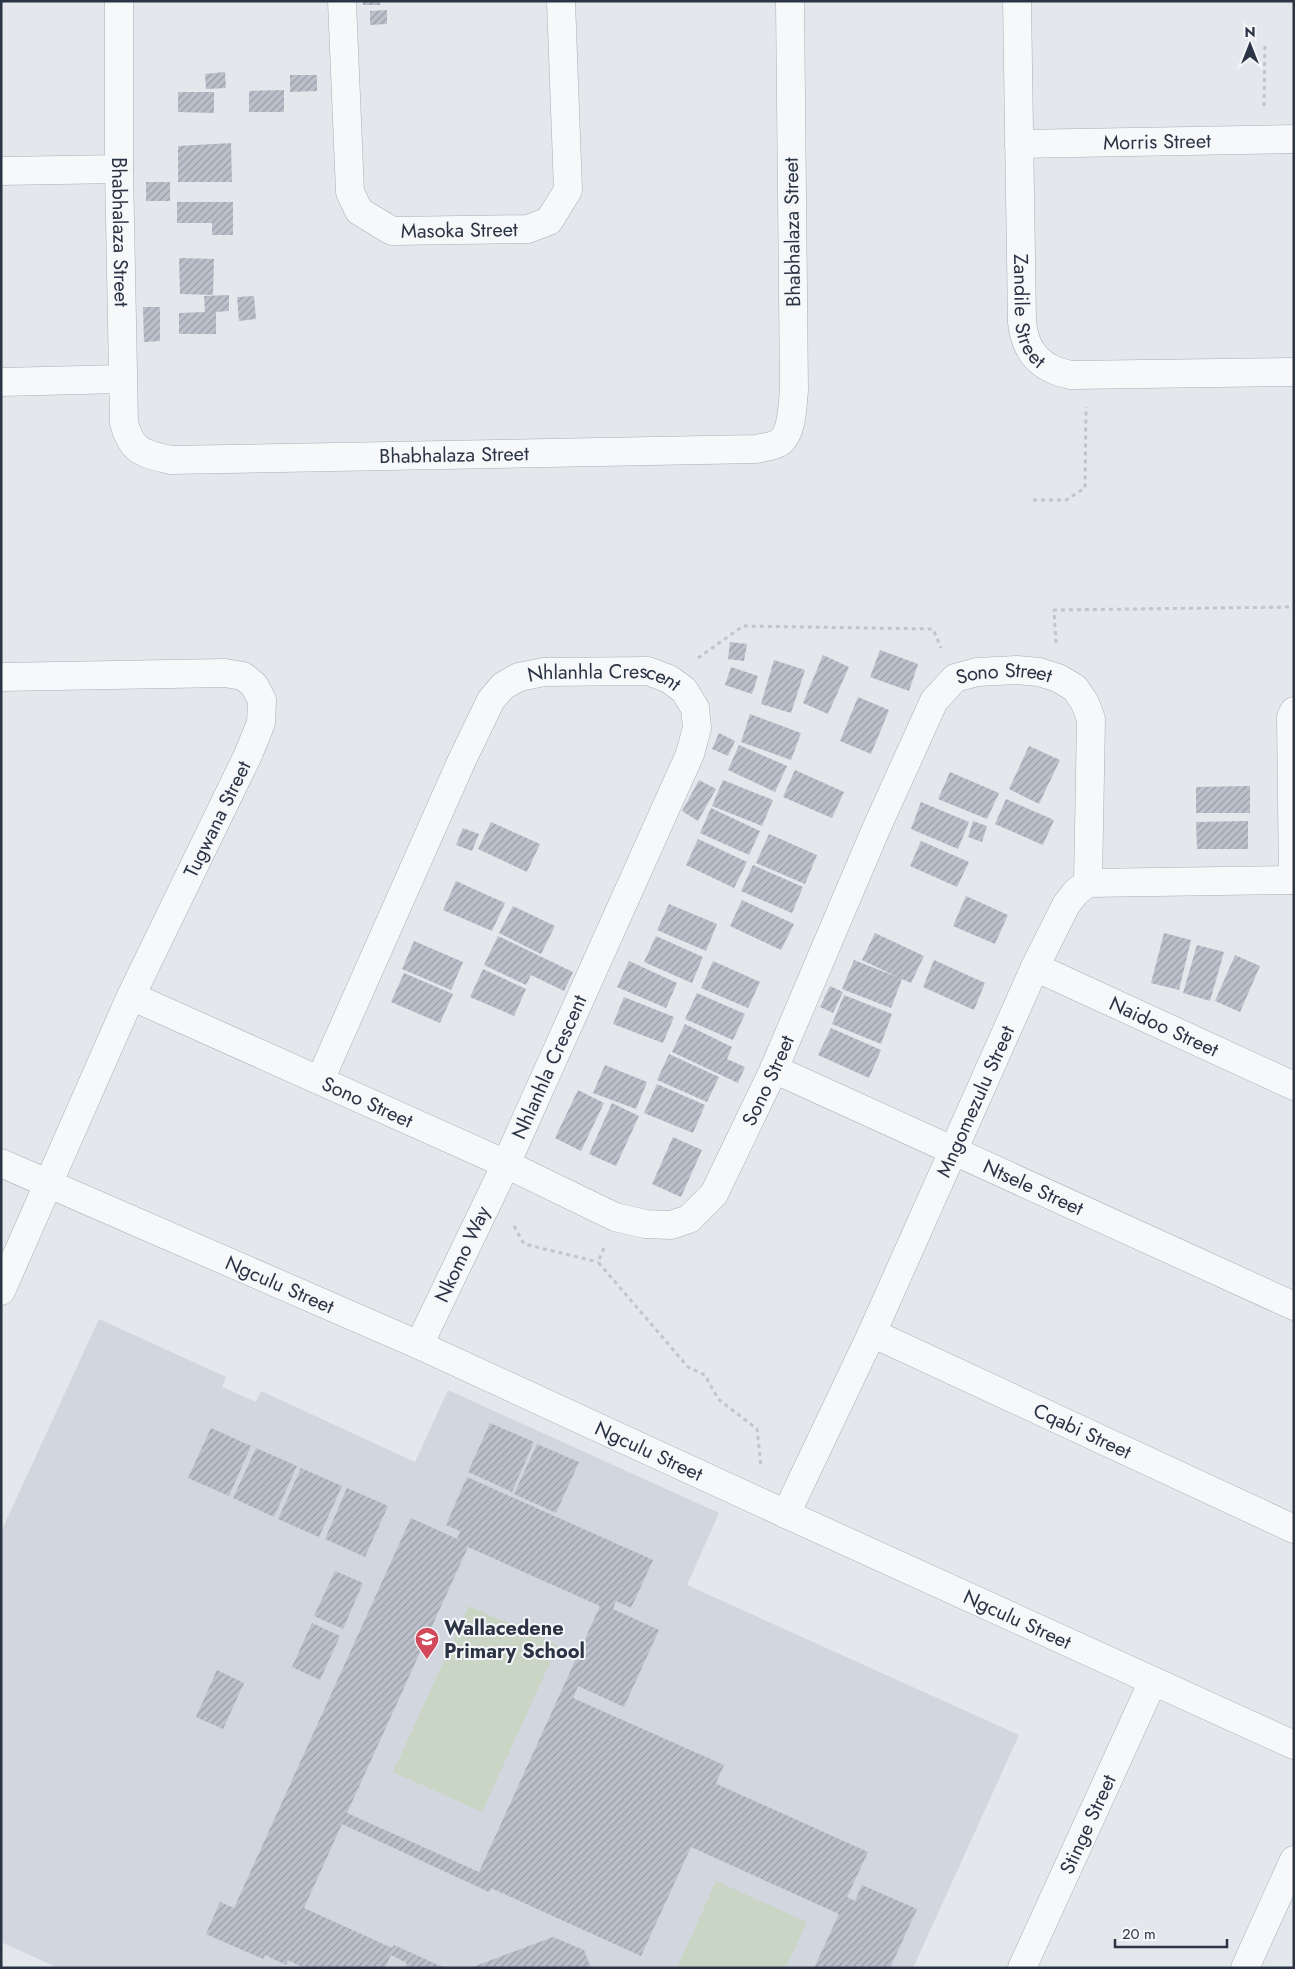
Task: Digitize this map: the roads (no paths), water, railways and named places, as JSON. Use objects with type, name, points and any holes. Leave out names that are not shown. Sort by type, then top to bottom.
[{"type":"street","name":"Bhabhalaza Street","points":[[119,1],[119,169],[124,423],[129,439],[138,449],[152,456],[170,460],[757,449],[772,446],[783,439],[789,426],[794,391],[790,1]]},
{"type":"street","name":"Masoka Street","points":[[342,1],[350,192],[359,211],[392,231],[528,229],[549,221],[568,190],[561,1]]},
{"type":"street","name":"Zandile Street","points":[[1018,1],[1023,334],[1034,357],[1045,366],[1071,375],[1294,372]]},
{"type":"street","name":"Morris Street","points":[[1020,144],[1294,139]]},
{"type":"street","points":[[1,171],[119,169]]},
{"type":"street","points":[[1,382],[122,379]]},
{"type":"street","name":"Sono Street","points":[[131,996],[506,1164],[619,1218],[645,1224],[671,1225],[689,1219],[714,1194],[774,1069],[876,829],[934,701],[955,678],[977,672],[1017,670],[1039,672],[1058,678],[1075,688],[1085,703],[1091,719],[1088,883]]},
{"type":"street","name":"Nhlanhla Crescent","points":[[320,1080],[458,769],[491,700],[503,686],[519,677],[544,672],[648,671],[669,679],[684,690],[694,708],[697,728],[690,754],[506,1164]]},
{"type":"street","name":"Tugwana Street","points":[[1,677],[225,673],[243,676],[254,685],[262,700],[261,722],[248,756],[131,996],[1,1291]]},
{"type":"street","points":[[1088,883],[1293,880],[1292,717],[1294,711]]},
{"type":"street","name":"Mngomezulu Street","points":[[786,1514],[872,1333],[1035,967],[1066,905],[1076,892],[1088,883]]},
{"type":"street","name":"Naidoo Street","points":[[1035,967],[1294,1086]]},
{"type":"street","name":"Ntsele Street","points":[[774,1069],[1294,1306]]},
{"type":"street","name":"Ngculu Street","points":[[1,1163],[419,1345],[1294,1745]]},
{"type":"street","name":"Nkomo Way","points":[[419,1345],[506,1164]]},
{"type":"street","name":"Cqabi Street","points":[[872,1333],[1294,1529]]},
{"type":"street","name":"Stinge Street","points":[[1022,1968],[1153,1681]]},
{"type":"street","points":[[1245,1968],[1294,1860]]},
{"type":"place","name":"Wallacedene Primary School","points":[[427,1660]]}]
